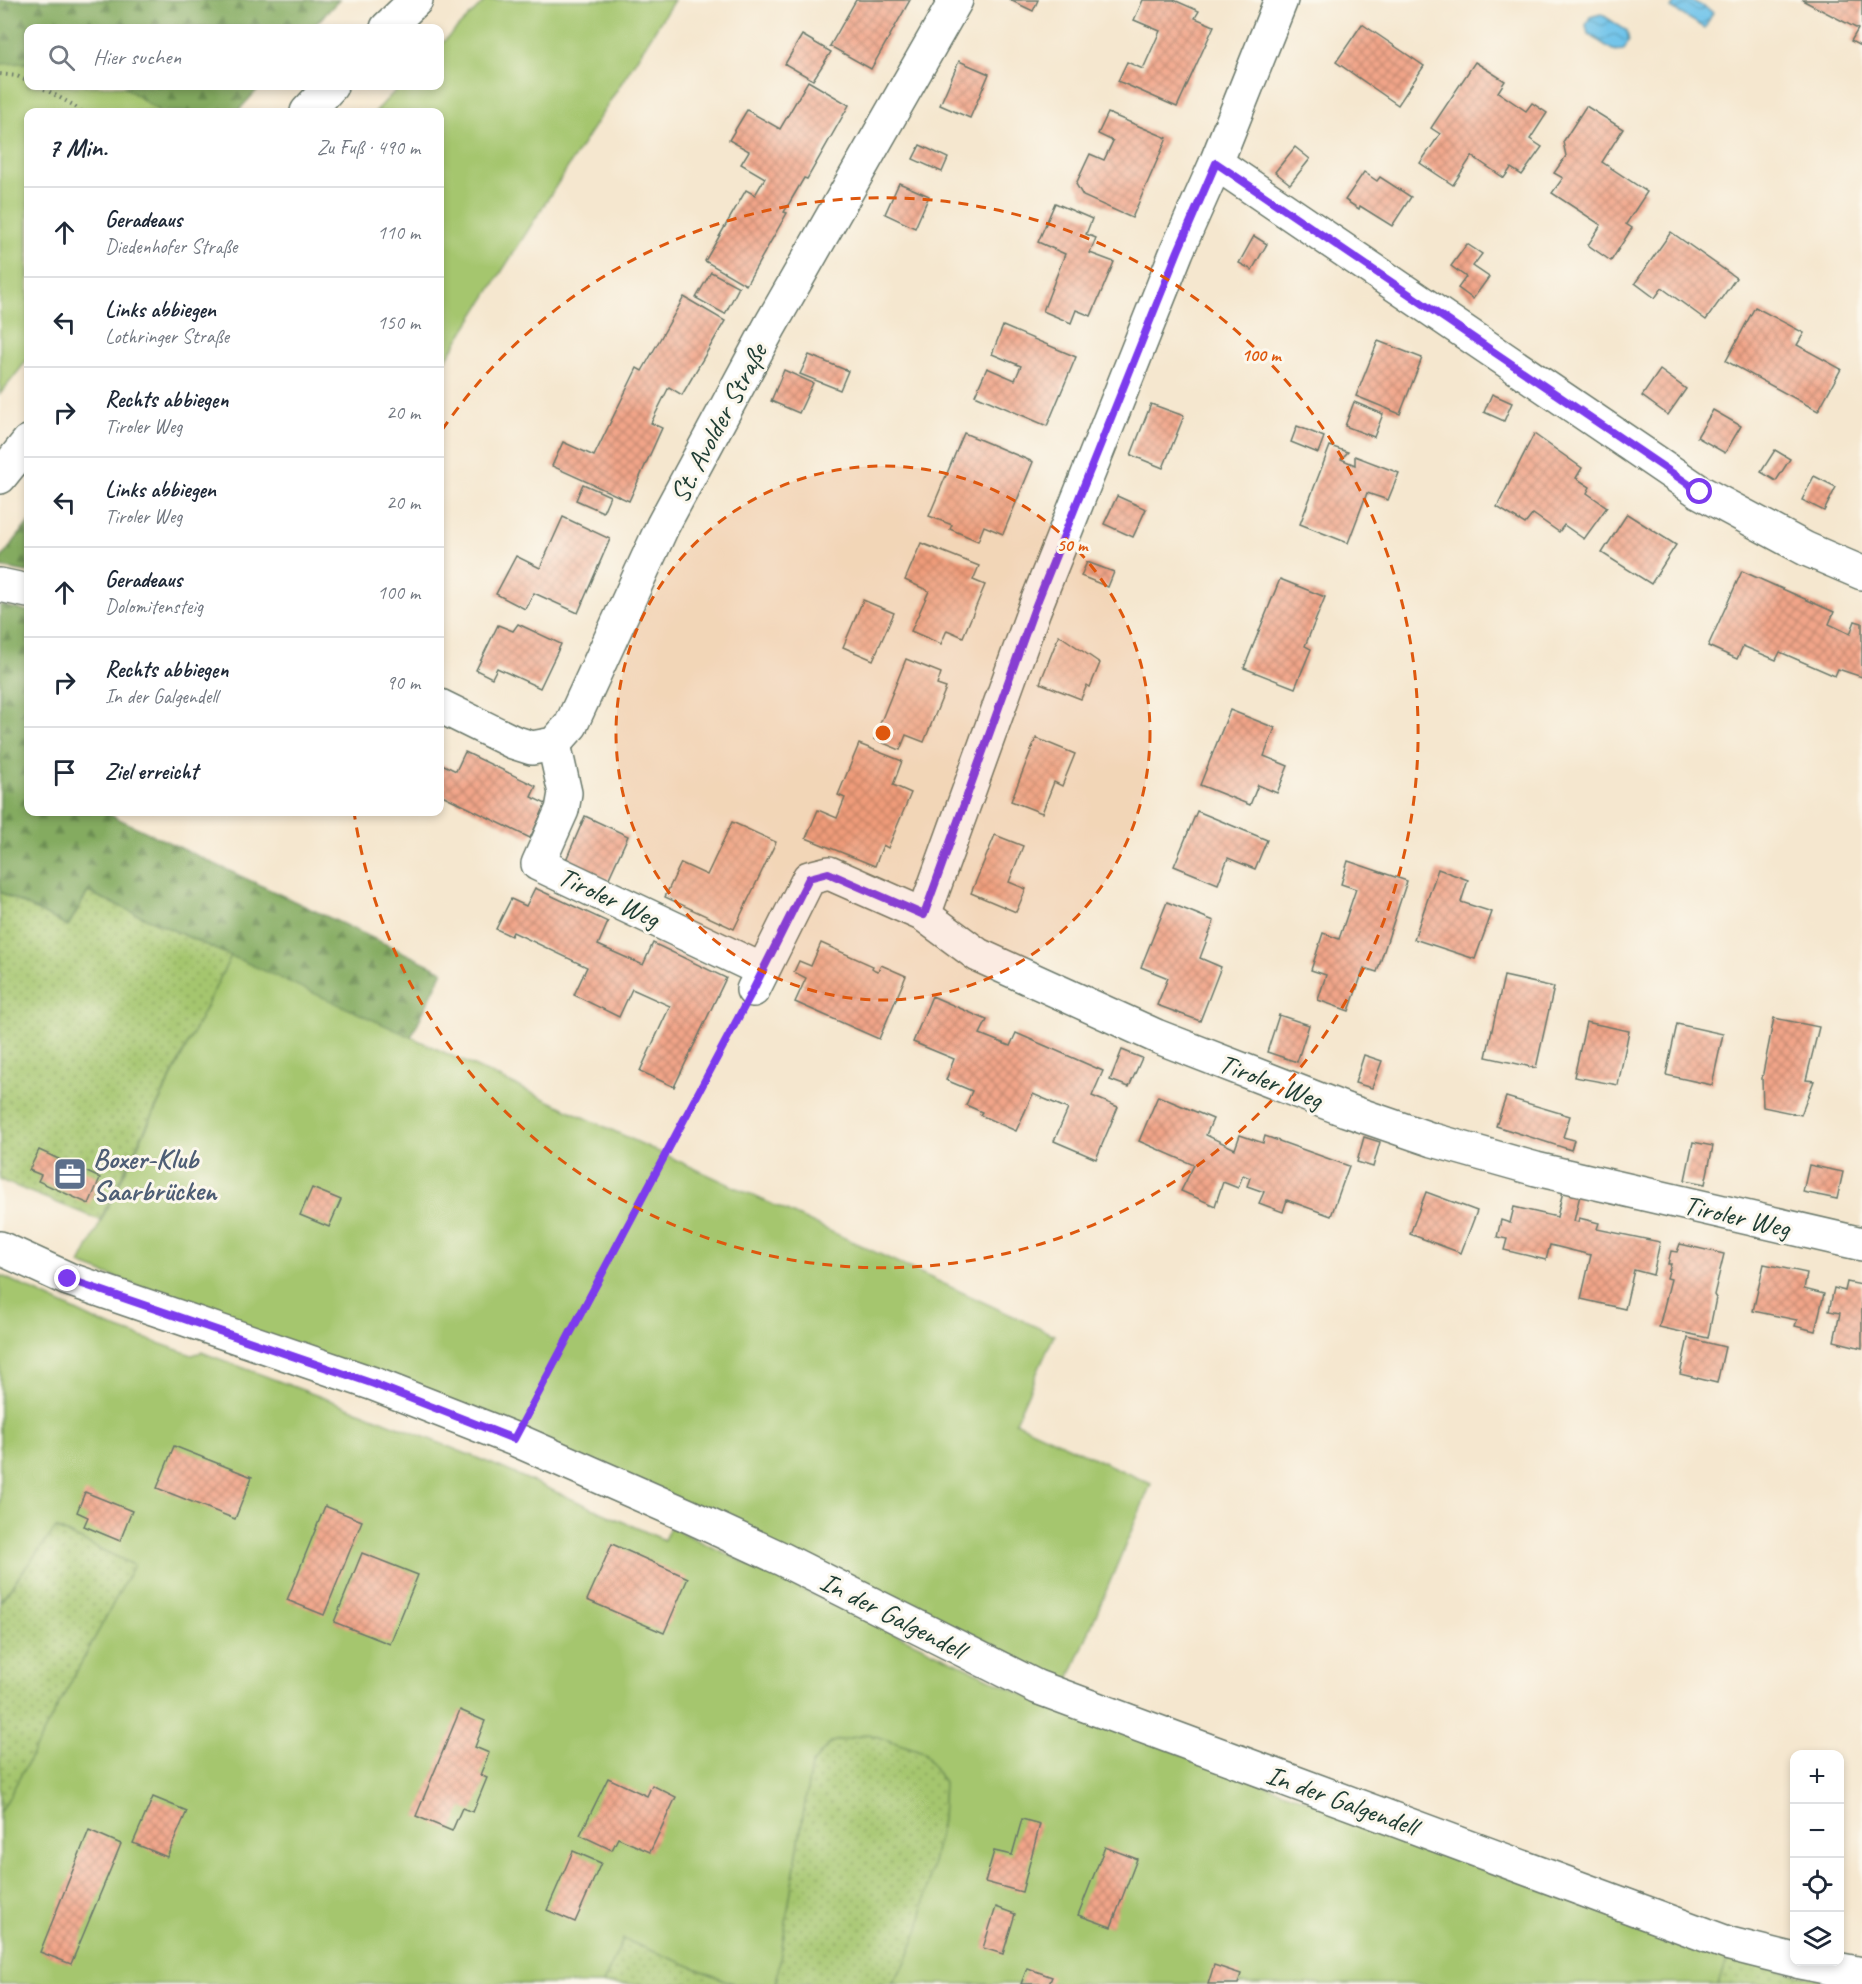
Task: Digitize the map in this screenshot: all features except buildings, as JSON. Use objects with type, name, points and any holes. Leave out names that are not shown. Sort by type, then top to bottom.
[{"type":"street","points":[[391,24],[416,0]]},
{"type":"street","name":"St. Avolder Straße","points":[[554,744],[571,725],[663,525],[749,362],[956,0]]},
{"type":"street","points":[[924,915],[1034,610],[1178,251],[1216,163],[1276,2]]},
{"type":"street","points":[[311,108],[327,90]]},
{"type":"street","points":[[1216,163],[1700,492],[1806,549],[1862,573]]},
{"type":"street","points":[[0,477],[24,447]]},
{"type":"street","points":[[0,585],[24,590]]},
{"type":"street","points":[[444,708],[513,742],[532,748],[554,744]]},
{"type":"street","name":"Tiroler Weg","points":[[554,744],[565,793],[562,810],[538,864],[758,980],[809,878],[828,873],[924,915],[978,955],[1156,1036],[1346,1110],[1433,1140],[1536,1169],[1862,1244]]},
{"type":"street","name":"In der Galgendell","points":[[0,1248],[68,1279],[374,1384],[514,1439],[761,1550],[1037,1687],[1730,1944],[1790,1959]]},
{"type":"street","points":[[1821,1966],[1862,1974]]},
{"type":"path","points":[[0,74],[24,79]]},
{"type":"path","points":[[46,90],[77,108]]},
{"type":"path","points":[[514,1439],[758,980]]},
{"type":"green space","points":[[0,0],[339,0],[316,24],[24,24],[24,63],[0,64]]},
{"type":"green space","points":[[486,0],[674,0],[444,363],[444,108],[379,108],[396,90],[444,90],[444,41]]},
{"type":"green space","points":[[24,63],[24,90],[129,90],[154,108],[24,108],[24,364],[0,394],[0,64]]},
{"type":"green space","points":[[129,90],[257,90],[241,108],[154,108]]},
{"type":"green space","points":[[24,528],[24,571],[0,567],[0,560]]},
{"type":"green space","points":[[0,605],[24,610],[24,816],[113,816],[443,971],[411,1037],[88,892],[68,926],[0,892]]},
{"type":"green space","points":[[0,892],[68,926],[88,892],[231,956],[100,1220],[0,1180]]},
{"type":"green space","points":[[231,956],[1054,1335],[1015,1422],[1151,1484],[1067,1684],[130,1283],[80,1264]]},
{"type":"green space","points":[[0,1275],[101,1323],[192,1355],[202,1352],[364,1413],[502,1468],[664,1540],[670,1527],[1031,1698],[1728,1956],[1718,1984],[892,1984],[906,1962],[919,1929],[942,1820],[944,1783],[924,1752],[869,1734],[831,1742],[811,1765],[776,1984],[735,1984],[623,1939],[603,1984],[0,1984],[0,1814],[134,1565],[56,1528],[0,1601]]},
{"type":"green space","points":[[55,1528],[134,1565],[0,1814],[0,1602]]},
{"type":"green space","points":[[869,1734],[924,1752],[944,1783],[942,1820],[919,1929],[906,1962],[892,1984],[776,1984],[811,1765],[831,1742]]},
{"type":"green space","points":[[623,1939],[735,1984],[603,1984]]},
{"type":"green space","points":[[1728,1956],[1835,1984],[1718,1984]]},
{"type":"water","points":[[1676,0],[1691,0],[1713,12],[1705,28],[1671,8]]},
{"type":"water","points":[[1601,14],[1627,31],[1629,41],[1624,50],[1614,51],[1588,34],[1586,25],[1590,17]]},
{"type":"place","name":"Boxer-Klub Saarbrücken","points":[[70,1174]]},
{"type":"route","points":[[68,1279],[374,1384],[514,1439],[753,990],[809,878],[828,873],[924,915],[1006,682],[1178,251],[1216,163],[1700,492]]}]
